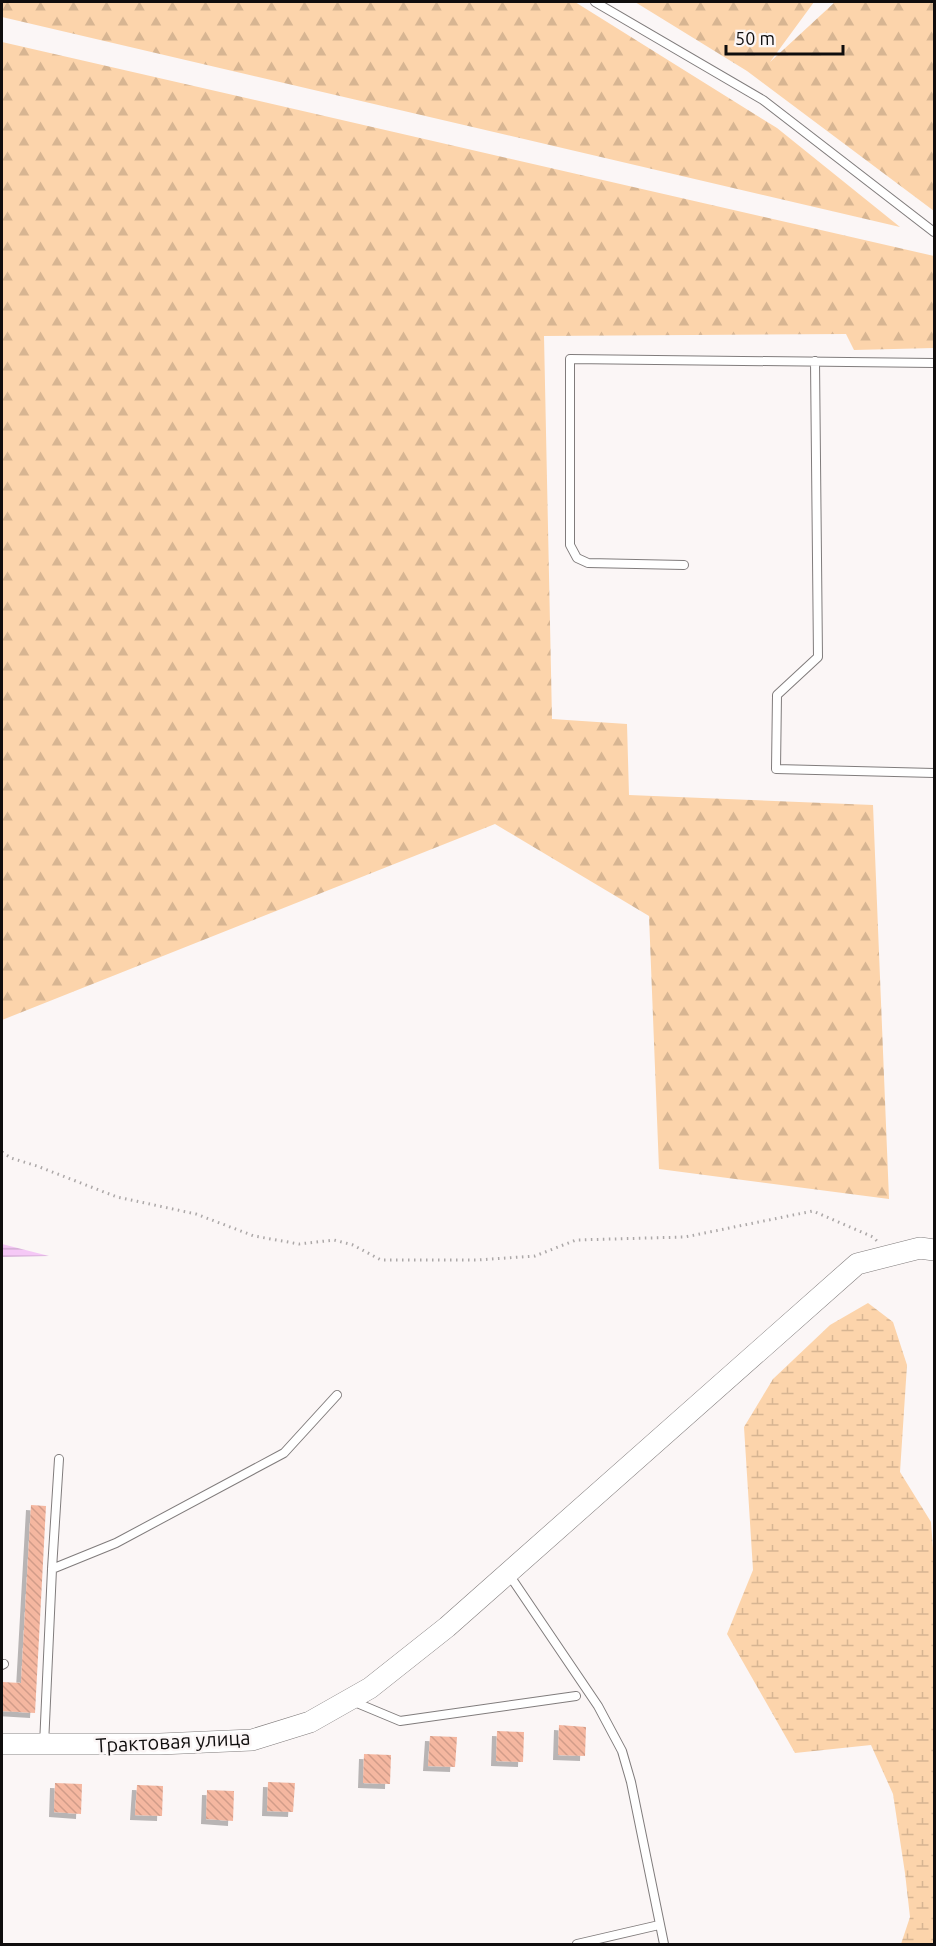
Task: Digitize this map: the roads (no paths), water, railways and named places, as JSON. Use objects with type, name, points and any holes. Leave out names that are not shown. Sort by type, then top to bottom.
[{"type":"street","name":"Трактовая улица","points":[[2,1744],[160,1744],[252,1740],[310,1722],[370,1688],[412,1656],[857,1264],[920,1248],[934,1250]]},
{"type":"lane","points":[[595,2],[763,100],[934,231]]},
{"type":"lane","points":[[684,565],[588,563],[577,558],[570,544],[570,359],[934,363]]},
{"type":"lane","points":[[815,361],[818,657],[777,695],[776,769],[934,773]]},
{"type":"lane","points":[[52,1569],[116,1544],[284,1453],[337,1395]]},
{"type":"lane","points":[[44,1745],[59,1459]]},
{"type":"lane","points":[[508,1573],[598,1706],[622,1751],[632,1782],[664,1944]]},
{"type":"lane","points":[[349,1700],[400,1721],[576,1696]]},
{"type":"lane","points":[[578,1944],[659,1926]]}]
